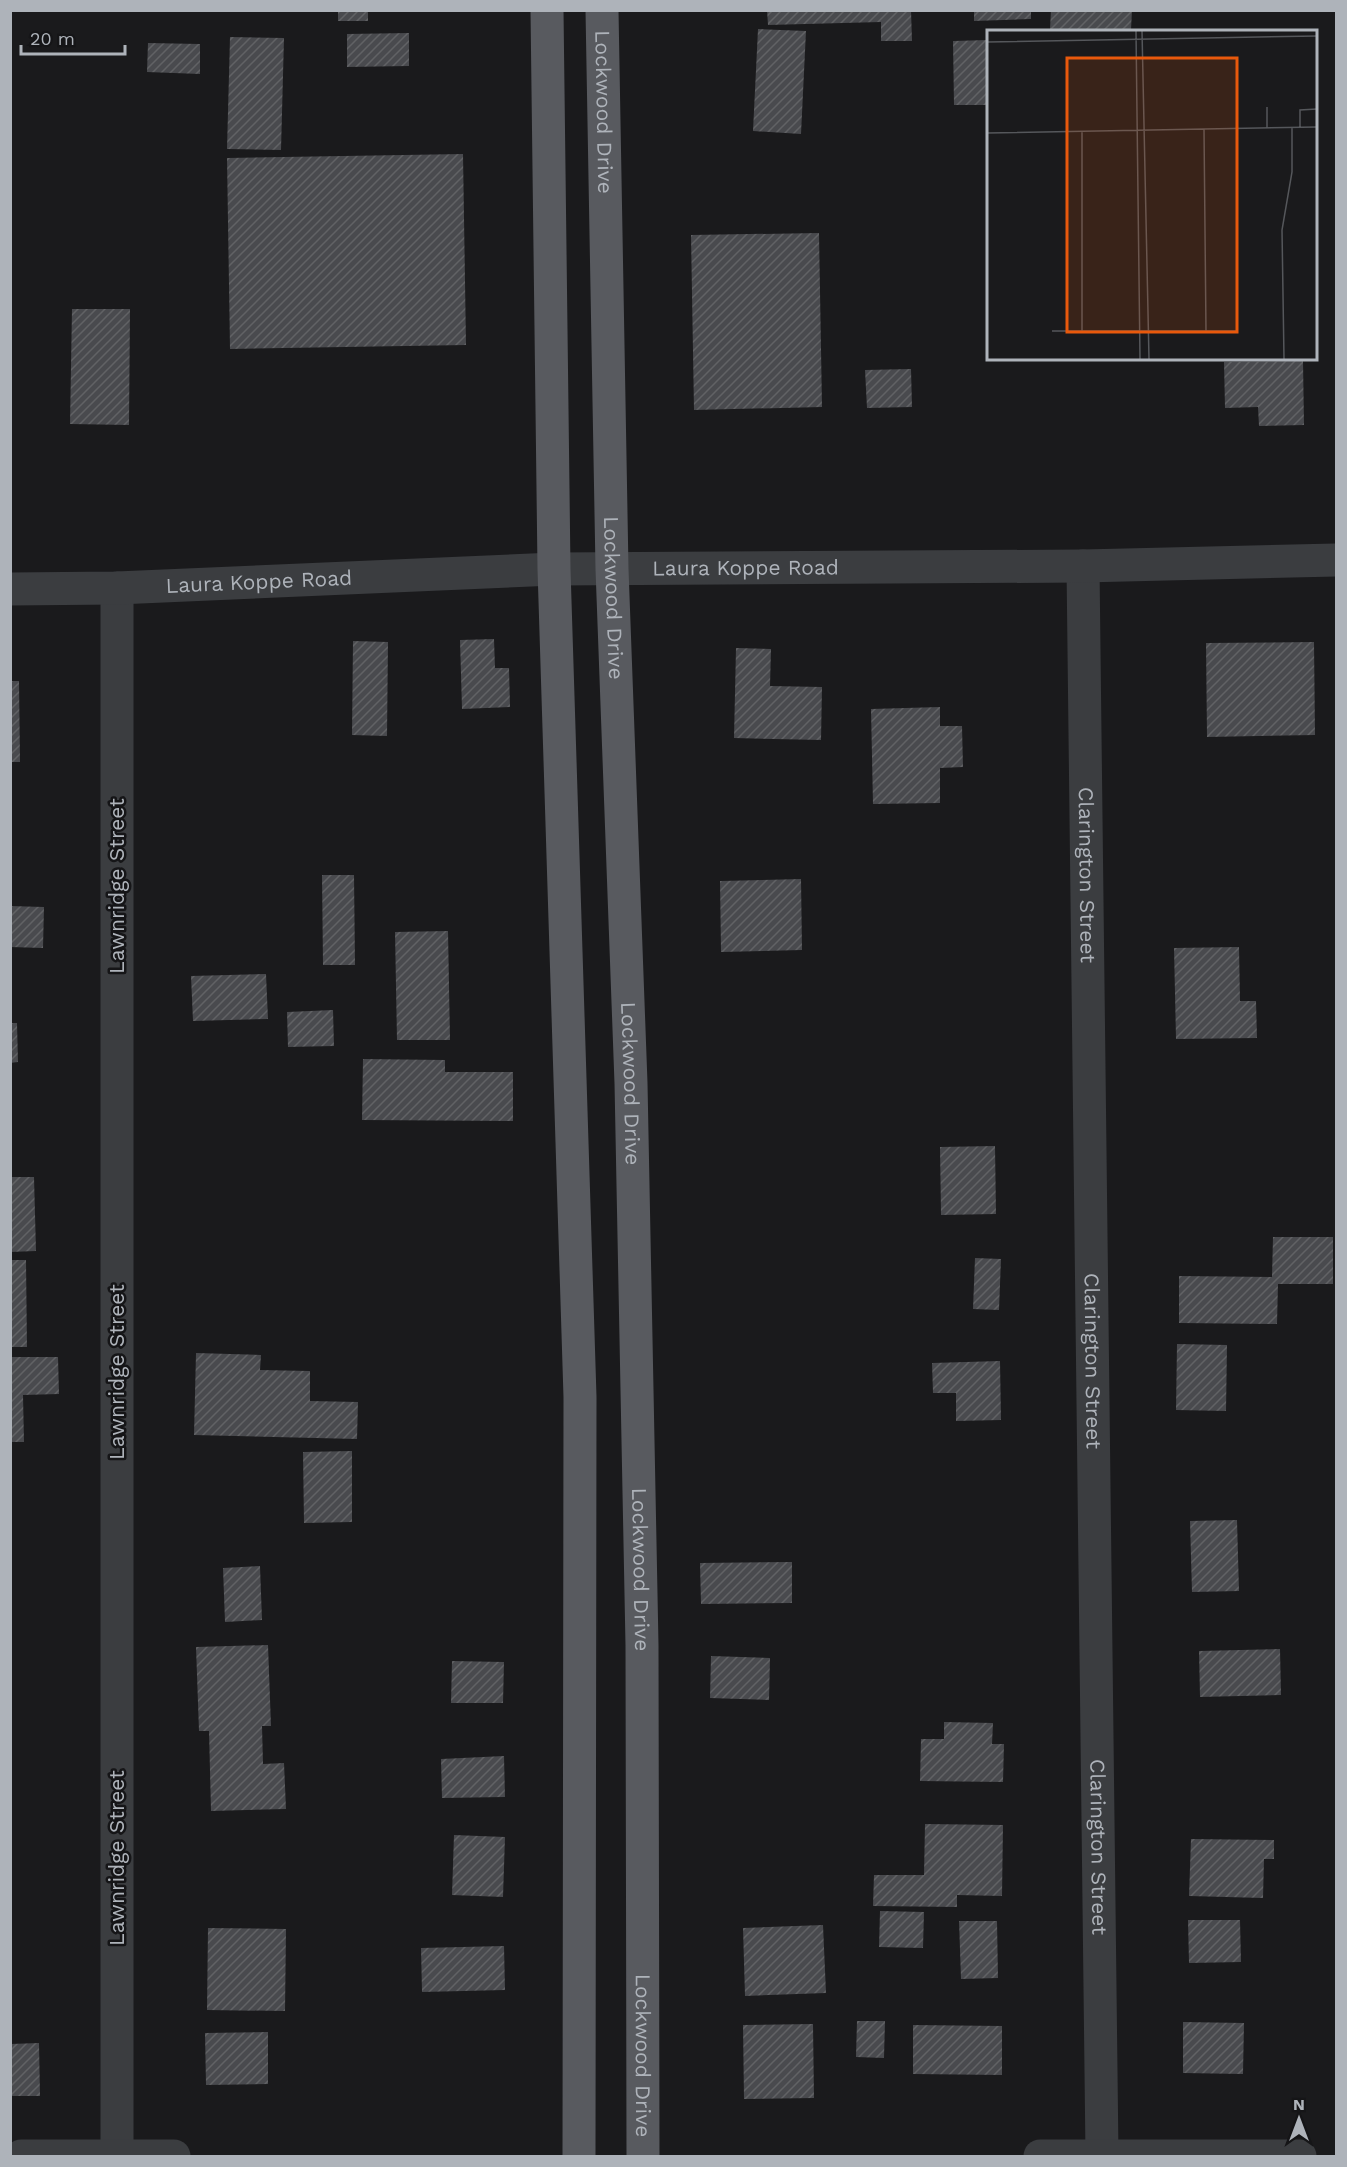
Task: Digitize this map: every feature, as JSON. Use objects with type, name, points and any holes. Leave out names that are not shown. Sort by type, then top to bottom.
[{"type":"main road","points":[[547,10],[554,569],[580,1397],[579,2157]]},
{"type":"main road","name":"Lockwood Drive","points":[[602,10],[612,569],[631,1071],[642,1610],[643,2157]]},
{"type":"street","name":"Laura Koppe Road","points":[[10,589],[117,588],[554,569],[1083,566],[1336,560]]},
{"type":"street","name":"Clarington Street","points":[[1083,566],[1102,2155]]},
{"type":"street","name":"Lawnridge Street","points":[[117,588],[117,2155]]},
{"type":"street","points":[[21,2157],[117,2155],[174,2157]]},
{"type":"street","points":[[1040,2157],[1102,2155],[1300,2157]]},
{"type":"building","points":[[338,10],[368,10],[368,21],[338,21]]},
{"type":"building","points":[[767,10],[911,10],[912,41],[881,41],[881,22],[768,25]]},
{"type":"building","points":[[974,10],[1031,10],[1031,19],[974,21]]},
{"type":"building","points":[[1051,10],[1132,10],[1131,30],[1050,29]]},
{"type":"building","points":[[758,29],[806,31],[801,134],[753,131]]},
{"type":"building","points":[[409,33],[409,66],[347,67],[347,34]]},
{"type":"building","points":[[230,37],[284,38],[281,150],[227,149]]},
{"type":"building","points":[[987,40],[987,105],[954,105],[953,41]]},
{"type":"building","points":[[148,43],[200,44],[200,74],[147,72]]},
{"type":"building","points":[[463,154],[466,345],[230,349],[227,158]]},
{"type":"building","points":[[819,233],[822,407],[694,410],[691,235]]},
{"type":"building","points":[[72,309],[130,309],[129,425],[70,424]]},
{"type":"building","points":[[1303,361],[1304,425],[1259,426],[1258,407],[1225,408],[1224,362]]},
{"type":"building","points":[[911,369],[912,407],[867,408],[865,370]]},
{"type":"building","points":[[494,639],[495,668],[509,668],[510,707],[462,709],[460,640]]},
{"type":"building","points":[[353,641],[388,642],[387,736],[352,735]]},
{"type":"building","points":[[1314,642],[1315,735],[1207,737],[1206,643]]},
{"type":"building","points":[[736,648],[771,649],[770,686],[822,687],[821,740],[734,738]]},
{"type":"building","points":[[10,681],[19,681],[20,762],[10,762]]},
{"type":"building","points":[[940,707],[940,726],[962,726],[963,767],[940,768],[940,803],[873,804],[871,709]]},
{"type":"building","points":[[322,875],[354,875],[355,965],[323,965]]},
{"type":"building","points":[[801,879],[802,950],[721,952],[720,881]]},
{"type":"building","points":[[10,906],[44,907],[43,948],[10,947]]},
{"type":"building","points":[[448,931],[450,1040],[397,1040],[395,932]]},
{"type":"building","points":[[1239,947],[1240,1001],[1256,1001],[1257,1038],[1176,1039],[1174,948]]},
{"type":"building","points":[[266,974],[268,1019],[193,1021],[191,976]]},
{"type":"building","points":[[333,1010],[334,1046],[288,1047],[287,1012]]},
{"type":"building","points":[[10,1023],[17,1023],[18,1062],[10,1063]]},
{"type":"building","points":[[363,1059],[445,1060],[445,1072],[513,1072],[513,1121],[362,1120]]},
{"type":"building","points":[[995,1146],[996,1214],[941,1215],[940,1147]]},
{"type":"building","points":[[10,1177],[34,1177],[36,1251],[10,1252]]},
{"type":"building","points":[[1273,1237],[1333,1237],[1333,1284],[1278,1284],[1277,1324],[1179,1323],[1179,1276],[1272,1277]]},
{"type":"building","points":[[975,1258],[1001,1259],[999,1310],[973,1309]]},
{"type":"building","points":[[10,1260],[26,1260],[27,1347],[10,1347]]},
{"type":"building","points":[[1177,1344],[1227,1345],[1226,1411],[1176,1410]]},
{"type":"building","points":[[196,1353],[261,1355],[260,1370],[310,1371],[310,1401],[358,1402],[357,1439],[194,1435]]},
{"type":"building","points":[[10,1357],[58,1357],[59,1394],[23,1395],[24,1442],[10,1442]]},
{"type":"building","points":[[1000,1361],[1001,1420],[956,1421],[956,1393],[933,1393],[932,1363]]},
{"type":"building","points":[[352,1451],[352,1522],[304,1523],[303,1452]]},
{"type":"building","points":[[1237,1520],[1239,1591],[1192,1592],[1190,1521]]},
{"type":"building","points":[[792,1562],[792,1603],[701,1604],[700,1563]]},
{"type":"building","points":[[260,1566],[262,1620],[225,1622],[223,1568]]},
{"type":"building","points":[[268,1645],[271,1726],[262,1726],[263,1764],[284,1763],[286,1809],[211,1811],[209,1731],[199,1731],[196,1647]]},
{"type":"building","points":[[1280,1649],[1281,1695],[1200,1697],[1199,1651]]},
{"type":"building","points":[[711,1656],[770,1658],[769,1700],[710,1698]]},
{"type":"building","points":[[452,1661],[504,1662],[503,1703],[451,1703]]},
{"type":"building","points":[[944,1722],[993,1723],[992,1744],[1004,1744],[1003,1782],[920,1781],[921,1739],[944,1739]]},
{"type":"building","points":[[504,1756],[505,1797],[442,1798],[441,1759]]},
{"type":"building","points":[[925,1824],[1003,1825],[1002,1896],[957,1895],[957,1907],[873,1906],[874,1875],[924,1875]]},
{"type":"building","points":[[454,1835],[505,1837],[503,1897],[452,1895]]},
{"type":"building","points":[[1191,1839],[1274,1840],[1274,1859],[1264,1859],[1263,1898],[1189,1896]]},
{"type":"building","points":[[880,1911],[924,1912],[923,1948],[879,1947]]},
{"type":"building","points":[[1188,1920],[1240,1920],[1241,1962],[1189,1963]]},
{"type":"building","points":[[959,1921],[997,1921],[998,1978],[961,1979]]},
{"type":"building","points":[[823,1925],[826,1993],[745,1996],[743,1928]]},
{"type":"building","points":[[208,1928],[286,1929],[285,2011],[207,2010]]},
{"type":"building","points":[[504,1946],[505,1990],[422,1992],[421,1948]]},
{"type":"building","points":[[857,2021],[885,2021],[884,2058],[856,2057]]},
{"type":"building","points":[[1183,2022],[1244,2023],[1243,2074],[1183,2073]]},
{"type":"building","points":[[813,2024],[814,2098],[744,2099],[743,2025]]},
{"type":"building","points":[[913,2025],[1002,2026],[1002,2075],[913,2074]]},
{"type":"building","points":[[268,2032],[268,2084],[206,2085],[205,2033]]},
{"type":"building","points":[[39,2043],[40,2096],[10,2096],[10,2044]]}]
